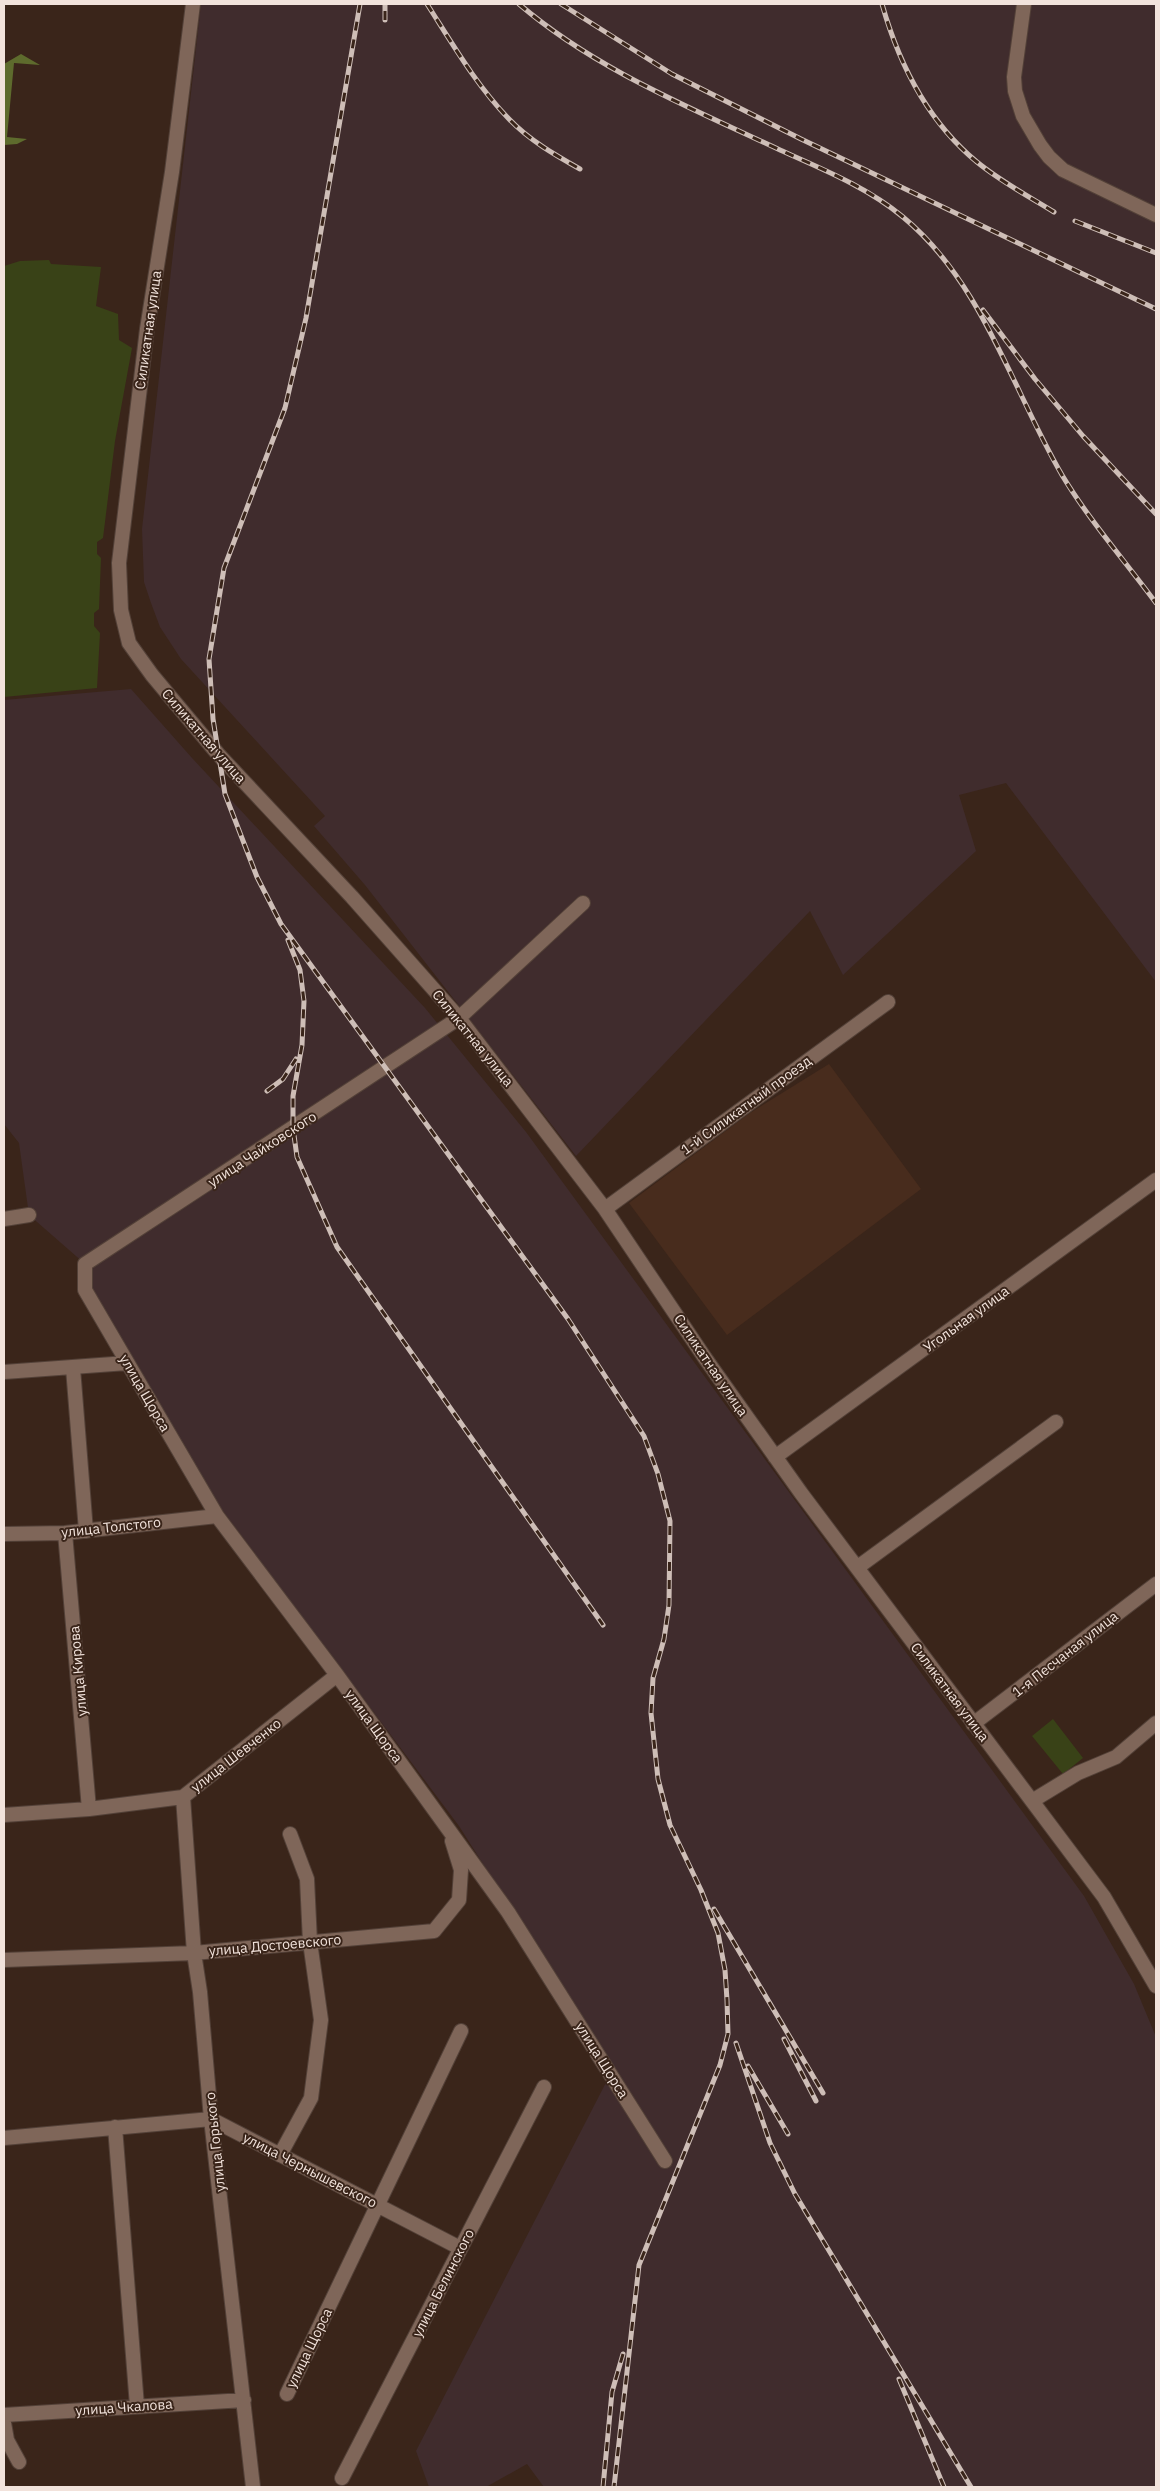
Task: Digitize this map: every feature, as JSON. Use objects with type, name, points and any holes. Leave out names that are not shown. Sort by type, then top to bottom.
[{"type":"street","name":"Силикатная улица","points":[[193,4],[172,172],[147,329],[119,563],[121,610],[130,643],[140,660],[166,693],[218,754],[352,898],[459,1018],[605,1209],[705,1358],[775,1457],[1104,1897],[1156,1986]]},
{"type":"street","points":[[1024,4],[1014,77],[1015,91],[1024,116],[1040,145],[1049,157],[1063,170],[1156,215]]},
{"type":"street","points":[[459,1018],[583,903]]},
{"type":"street","name":"1-й Силикатный проезд","points":[[605,1209],[888,1002]]},
{"type":"street","name":"улица Чайковского","points":[[86,1290],[85,1264],[459,1018]]},
{"type":"street","name":"Угольная улица","points":[[775,1457],[1156,1180]]},
{"type":"street","points":[[4,1219],[29,1215]]},
{"type":"street","name":"улица Щорса","points":[[86,1290],[217,1516],[337,1675],[508,1912],[665,2161]]},
{"type":"street","points":[[4,1372],[127,1363]]},
{"type":"street","points":[[73,1368],[86,1531]]},
{"type":"street","points":[[858,1567],[1056,1422]]},
{"type":"street","name":"улица Толстого","points":[[4,1534],[65,1533],[217,1516]]},
{"type":"street","name":"улица Кирова","points":[[65,1533],[89,1809]]},
{"type":"street","name":"1-я Песчаная улица","points":[[973,1724],[1156,1584]]},
{"type":"street","name":"улица Шевченко","points":[[4,1815],[89,1809],[183,1797],[337,1675]]},
{"type":"street","points":[[1032,1801],[1078,1773],[1116,1757],[1156,1723]]},
{"type":"street","name":"улица Горького","points":[[183,1797],[194,1953],[200,1992],[211,2120],[253,2487]]},
{"type":"street","name":"улица Достоевского","points":[[4,1960],[194,1953],[434,1930],[459,1900],[461,1870],[448,1829]]},
{"type":"street","points":[[280,2155],[311,2098],[321,2020],[310,1942],[307,1879],[290,1834]]},
{"type":"street","name":"улица Щорса","points":[[287,2394],[461,2031]]},
{"type":"street","name":"улица Белинского","points":[[342,2478],[544,2087]]},
{"type":"street","points":[[4,2138],[211,2120]]},
{"type":"street","name":"улица Чернышевского","points":[[211,2120],[460,2248]]},
{"type":"street","points":[[115,2127],[136,2406]]},
{"type":"street","name":"улица Чкалова","points":[[4,2415],[244,2400]]},
{"type":"street","points":[[4,2423],[7,2440],[19,2462]]},
{"type":"shaded area","points":[[201,4],[1156,4],[1156,982],[1006,783],[959,795],[976,851],[843,975],[810,911],[576,1156],[365,885],[314,826],[325,816],[181,659],[160,627],[144,582],[142,529]]},
{"type":"shaded area","points":[[131,689],[192,758],[425,1008],[526,1132],[1084,1896],[1134,1984],[1156,2037],[1156,2487],[544,2487],[527,2464],[486,2487],[429,2487],[416,2451],[613,2069],[459,1826],[220,1507],[92,1289],[92,1270],[29,1215],[19,1143],[4,1124],[4,700]]},
{"type":"shaded area","points":[[829,1064],[921,1189],[727,1335],[629,1203],[750,1113]]},
{"type":"green space","points":[[21,54],[40,65],[14,63],[7,137],[27,139],[17,144],[4,145],[4,64]]},
{"type":"green space","points":[[49,260],[51,264],[101,267],[96,306],[118,314],[119,340],[132,348],[115,441],[103,538],[97,542],[97,554],[101,558],[99,609],[94,613],[94,626],[100,633],[97,688],[4,697],[4,266],[20,261]]},
{"type":"green space","points":[[1053,1719],[1083,1758],[1063,1774],[1032,1736]]},
{"type":"railway","points":[[360,4],[306,318],[285,408],[224,568],[209,659],[213,719],[225,794],[257,877],[281,924],[568,1319],[644,1436],[658,1474],[670,1521],[669,1605],[664,1639],[653,1678],[651,1713],[658,1779],[670,1825],[701,1890],[718,1933],[725,1970],[728,2034],[720,2065],[639,2265],[614,2487]]},
{"type":"railway","points":[[385,4],[385,20]]},
{"type":"railway","points":[[427,4],[475,78],[509,119],[552,153],[580,169]]},
{"type":"railway","points":[[519,4],[548,27],[611,67],[677,102],[844,179],[889,206],[903,217],[930,243],[954,273],[975,305],[1062,475],[1095,524],[1156,603]]},
{"type":"railway","points":[[561,4],[672,74],[801,139],[1156,309]]},
{"type":"railway","points":[[882,4],[906,70],[929,110],[943,128],[959,146],[986,169],[1054,212]]},
{"type":"railway","points":[[1075,221],[1156,253]]},
{"type":"railway","points":[[983,310],[1035,379],[1083,436],[1156,514]]},
{"type":"railway","points":[[288,940],[300,970],[304,1001],[302,1045],[293,1096],[293,1128],[297,1157],[337,1247],[603,1625]]},
{"type":"railway","points":[[267,1091],[283,1079],[296,1059]]},
{"type":"railway","points":[[714,1909],[823,2093]]},
{"type":"railway","points":[[784,2039],[816,2101]]},
{"type":"railway","points":[[736,2043],[770,2143],[795,2194],[971,2487]]},
{"type":"railway","points":[[748,2066],[788,2134]]},
{"type":"railway","points":[[603,2487],[612,2392],[623,2354]]},
{"type":"railway","points":[[899,2379],[944,2487]]}]
